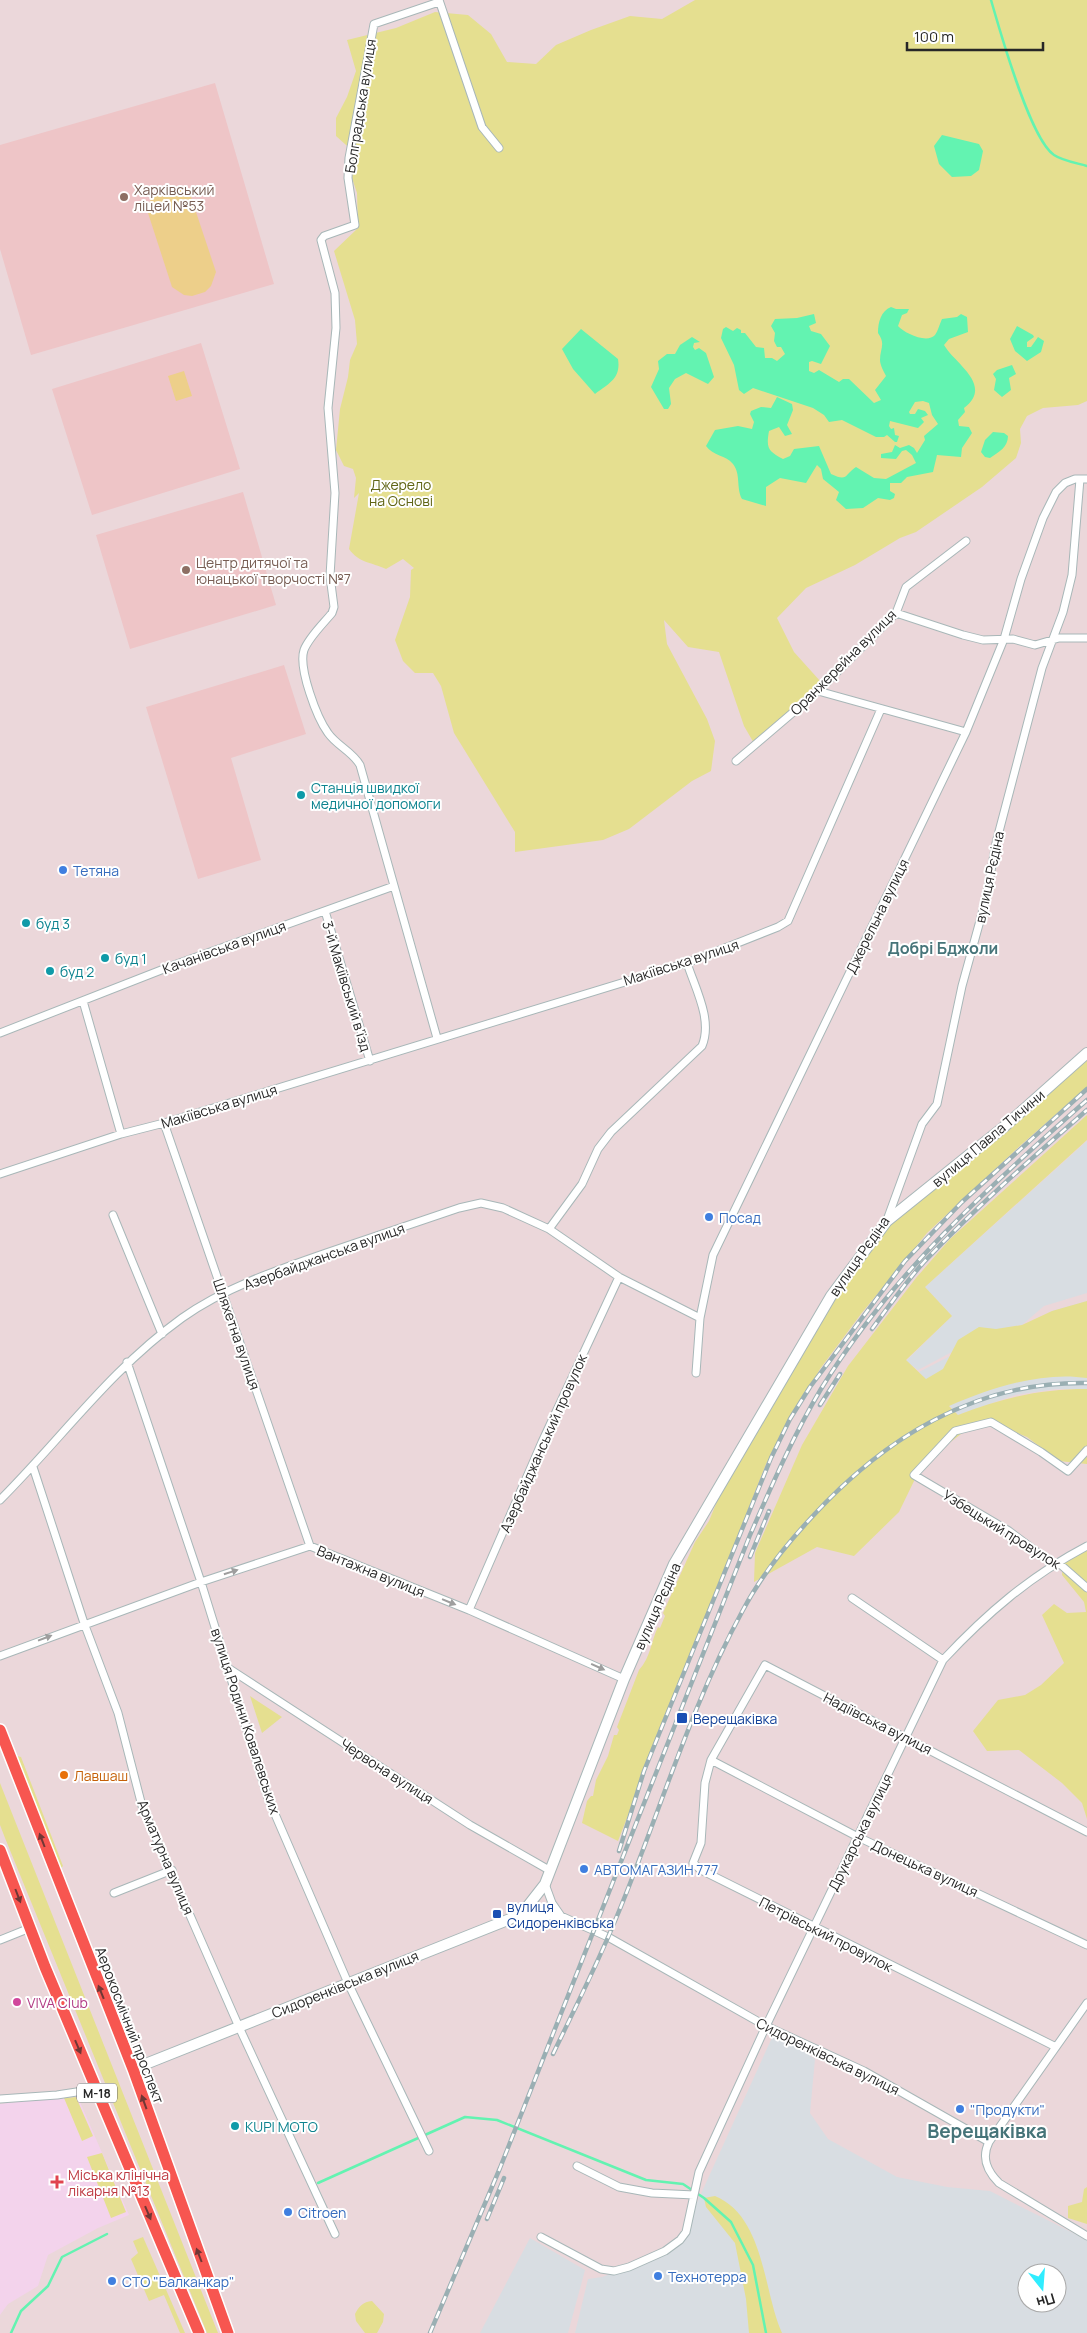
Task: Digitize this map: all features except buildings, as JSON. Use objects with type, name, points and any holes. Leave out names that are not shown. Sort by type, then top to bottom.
[{"type":"main road","name":"вулиця Павла Тичини","points":[[887,1222],[1005,1126],[1087,1053]]},
{"type":"main road","name":"вулиця Рєдіна","points":[[510,1919],[527,1907],[545,1884],[624,1679],[674,1564],[831,1296],[887,1222]]},
{"type":"main road","name":"Аерокосмічний проспект","points":[[0,1730],[133,2069],[228,2333]]},
{"type":"main road","name":"М-18","points":[[0,1850],[96,2089],[199,2333]]},
{"type":"main road","name":"Сидоренківська вулиця","points":[[133,2069],[510,1919]]},
{"type":"street","name":"Болградська вулиця","points":[[394,886],[360,765],[353,754],[328,734],[316,709],[302,658],[305,648],[332,613],[334,606],[330,576],[335,493],[328,408],[336,328],[335,293],[321,240],[324,236],[355,225],[348,178],[349,158],[374,24],[439,1],[482,127],[499,148]]},
{"type":"street","name":"Джерельна вулиця","points":[[696,1373],[700,1318],[714,1255],[966,732],[1004,640],[1020,579],[1043,518],[1056,492],[1065,483],[1075,479],[1084,479]]},
{"type":"street","name":"вулиця Рєдіна","points":[[887,1222],[922,1124],[937,1104],[962,986],[986,899],[996,843],[1042,668],[1063,612],[1072,575],[1084,479]]},
{"type":"street","name":"Оранжерейна вулиця","points":[[736,761],[818,691],[896,613],[906,587],[966,542]]},
{"type":"street","points":[[896,613],[983,640],[1013,639],[1035,645],[1059,638],[1087,638]]},
{"type":"street","points":[[818,691],[966,732]]},
{"type":"street","name":"Макіївська вулиця","points":[[0,1174],[121,1134],[164,1123],[370,1061],[437,1038],[686,963],[732,947],[778,927],[788,920],[881,709]]},
{"type":"street","name":"Качанівська вулиця","points":[[0,1033],[174,964],[394,886]]},
{"type":"street","points":[[394,886],[437,1038]]},
{"type":"street","name":"3-й Макіївський в’їзд","points":[[325,911],[370,1061]]},
{"type":"street","points":[[549,1229],[582,1184],[598,1149],[611,1132],[702,1046],[707,1034],[706,1023],[686,963]]},
{"type":"street","points":[[83,1001],[121,1134]]},
{"type":"street","name":"Шляхетна вулиця","points":[[164,1123],[310,1546]]},
{"type":"street","name":"Азербайджанська вулиця","points":[[0,1500],[33,1467],[91,1399],[127,1362],[182,1318],[223,1294],[291,1266],[459,1208],[481,1203],[503,1208],[549,1229],[620,1277],[700,1318]]},
{"type":"street","points":[[113,1215],[162,1334]]},
{"type":"street","name":"Азербайджанський провулок","points":[[469,1610],[542,1442],[620,1277]]},
{"type":"street","name":"вулиця Родини Ковалевських","points":[[127,1362],[201,1582],[268,1798],[348,1983],[429,2152]]},
{"type":"street","name":"Узбецький провулок","points":[[1087,1450],[1068,1471],[1041,1452],[991,1422],[955,1431],[914,1475],[1009,1531],[1053,1564],[1062,1565],[1087,1588]]},
{"type":"street","name":"Арматурна вулиця","points":[[33,1467],[84,1623],[118,1713],[142,1806],[172,1870],[239,2027],[335,2234]]},
{"type":"street","name":"Вантажна вулиця","points":[[0,1656],[84,1623],[310,1546],[469,1610],[624,1679]]},
{"type":"street","name":"Друкарська вулиця","points":[[541,2237],[601,2269],[614,2271],[630,2267],[664,2251],[680,2240],[686,2232],[699,2172],[766,2026],[943,1660],[974,1626],[1003,1601],[1053,1564],[1087,1546]]},
{"type":"street","points":[[852,1598],[943,1660]]},
{"type":"street","name":"Надіївська вулиця","points":[[711,1760],[765,1665],[1087,1832]]},
{"type":"street","name":"Червона вулиця","points":[[228,1668],[470,1825],[549,1870]]},
{"type":"street","name":"Донецька вулиця","points":[[711,1760],[858,1837],[1087,1945]]},
{"type":"street","name":"Петрівський провулок","points":[[711,1760],[705,1783],[701,1843],[693,1863],[701,1870],[1056,2047]]},
{"type":"street","points":[[114,1893],[172,1870]]},
{"type":"street","points":[[545,1884],[552,1903],[562,1916]]},
{"type":"street","name":"Сидоренківська вулиця","points":[[510,1919],[530,1916],[562,1916],[611,1938],[766,2026],[864,2071],[989,2142]]},
{"type":"street","points":[[0,1940],[30,1928]]},
{"type":"street","points":[[1087,2003],[984,2151],[989,2173],[999,2183],[1087,2236]]},
{"type":"street","points":[[0,2099],[96,2089]]},
{"type":"street","points":[[577,2166],[619,2187],[652,2193],[694,2195]]},
{"type":"shaded area","name":"Харківський ліцей №53","points":[[215,83],[274,284],[31,355],[0,249],[0,145]]},
{"type":"shaded area","points":[[942,135],[979,144],[983,151],[979,170],[971,176],[952,177],[939,164],[934,146]]},
{"type":"shaded area","points":[[170,186],[184,190],[191,197],[216,272],[211,286],[205,292],[192,296],[184,295],[172,287],[148,213],[151,197],[158,190]]},
{"type":"shaded area","points":[[891,307],[909,309],[907,313],[902,315],[898,326],[905,332],[921,338],[935,335],[942,319],[957,317],[961,314],[967,317],[968,332],[949,339],[944,345],[974,383],[975,391],[972,399],[964,408],[965,412],[958,420],[959,426],[969,427],[972,433],[962,448],[961,457],[937,455],[933,472],[907,477],[901,483],[890,483],[890,491],[895,494],[894,498],[890,500],[878,498],[863,508],[846,509],[836,500],[839,492],[823,479],[821,469],[817,465],[806,483],[780,478],[766,487],[766,506],[742,499],[737,472],[733,464],[712,452],[706,446],[715,430],[738,426],[752,429],[754,422],[750,414],[751,411],[761,407],[771,408],[777,397],[792,404],[793,410],[787,425],[792,434],[785,436],[779,427],[769,431],[768,445],[771,451],[783,459],[790,456],[794,449],[819,446],[831,474],[840,477],[845,476],[856,467],[874,478],[886,479],[916,463],[912,455],[906,450],[902,451],[896,459],[881,458],[881,454],[892,452],[895,445],[900,448],[909,445],[917,453],[925,440],[924,436],[938,424],[932,415],[929,403],[923,401],[915,402],[909,412],[910,414],[915,414],[918,409],[925,411],[928,415],[921,418],[924,422],[918,428],[890,421],[889,426],[891,429],[894,428],[895,435],[899,436],[897,442],[895,442],[887,435],[876,437],[842,420],[829,422],[824,415],[813,408],[753,388],[744,394],[739,390],[734,365],[721,338],[723,329],[726,327],[733,331],[737,328],[741,330],[741,333],[745,333],[756,347],[764,348],[765,358],[772,358],[777,361],[785,354],[781,347],[777,347],[774,341],[775,333],[771,326],[775,319],[797,318],[814,314],[816,323],[809,326],[811,331],[821,334],[830,346],[821,364],[809,362],[809,371],[814,373],[819,370],[839,382],[843,379],[849,379],[874,403],[881,400],[875,390],[886,376],[880,362],[882,343],[878,333],[879,325],[882,314]]},
{"type":"shaded area","points":[[1017,326],[1034,337],[1027,342],[1027,347],[1031,347],[1038,337],[1044,341],[1041,352],[1027,361],[1015,351],[1010,339]]},
{"type":"shaded area","points":[[581,329],[618,359],[616,376],[595,394],[573,369],[562,349]]},
{"type":"shaded area","points":[[692,337],[700,342],[694,343],[693,347],[695,350],[699,348],[706,353],[714,377],[708,384],[686,373],[675,379],[669,388],[671,404],[668,409],[664,409],[651,387],[659,369],[658,361],[667,354],[675,354],[680,345]]},
{"type":"shaded area","points":[[201,343],[240,469],[92,515],[52,389]]},
{"type":"shaded area","points":[[1012,365],[1016,374],[1009,378],[1011,390],[1002,397],[994,390],[996,379],[993,374],[997,370]]},
{"type":"shaded area","points":[[184,371],[192,396],[176,401],[168,376]]},
{"type":"shaded area","points":[[993,432],[1004,433],[1008,436],[1008,440],[1000,451],[990,458],[985,457],[981,452],[985,440]]},
{"type":"shaded area","name":"Центр дитячої та юнацької творчості №7","points":[[243,492],[276,605],[130,649],[96,535]]},
{"type":"shaded area","points":[[284,665],[306,734],[231,758],[261,860],[198,879],[146,707]]},
{"type":"shaded area","points":[[1087,1141],[1087,1293],[1044,1306],[1022,1325],[999,1329],[1027,1328],[1052,1311],[1087,1301],[1087,1389],[1056,1389],[1015,1395],[958,1415],[919,1372],[950,1356],[984,1344],[950,1353],[918,1370],[906,1361],[952,1316],[925,1287]]},
{"type":"shaded area","points":[[775,2031],[815,2059],[810,2113],[828,2139],[897,2177],[947,2187],[990,2191],[1087,2240],[1087,2333],[575,2333],[588,2279],[602,2277],[629,2267],[680,2240]]},
{"type":"shaded area","name":"Міська клінічна лікарня №13","points":[[77,2095],[129,2215],[98,2228],[48,2255],[38,2286],[8,2304],[0,2315],[0,2104]]},
{"type":"shaded area","points":[[530,2238],[585,2270],[568,2333],[480,2333]]},
{"type":"green space","name":"Джерело на Основі","points":[[695,0],[1087,0],[1087,401],[1078,405],[1043,408],[1027,416],[1020,429],[1021,443],[1016,458],[982,487],[916,532],[900,538],[855,565],[806,588],[777,618],[794,652],[821,682],[755,745],[744,726],[719,652],[688,647],[664,620],[667,644],[707,719],[715,741],[711,771],[692,781],[629,829],[603,840],[515,852],[515,832],[454,733],[441,686],[433,673],[415,673],[403,661],[395,640],[410,597],[411,570],[414,568],[403,559],[386,569],[361,560],[349,549],[359,493],[354,498],[356,478],[353,469],[344,466],[336,450],[340,409],[350,360],[357,344],[355,320],[334,251],[358,228],[357,193],[352,178],[355,153],[336,136],[336,118],[347,97],[356,71],[347,40],[396,28],[435,12],[468,15],[491,34],[507,62],[536,64],[556,45],[591,30],[630,16],[662,19]]},
{"type":"green space","points":[[1087,1053],[1087,1087],[1021,1145],[927,1233],[861,1314],[820,1369],[766,1464],[618,1841],[582,1823],[587,1801],[593,1796],[596,1780],[608,1756],[614,1735],[617,1735],[619,1730],[617,1727],[639,1670],[648,1654],[658,1627],[660,1628],[665,1616],[663,1613],[695,1542],[709,1521],[718,1499],[813,1335],[845,1284],[888,1224]]},
{"type":"green space","points":[[1087,1115],[1087,1140],[925,1287],[952,1316],[906,1360],[926,1379],[943,1369],[958,1340],[979,1327],[996,1329],[1022,1325],[1052,1311],[1087,1301],[1087,1378],[1070,1376],[1034,1379],[999,1387],[949,1406],[958,1415],[1005,1399],[1069,1389],[1087,1389],[1087,1464],[1059,1461],[1027,1437],[991,1422],[969,1428],[932,1456],[914,1475],[914,1481],[899,1512],[854,1556],[817,1547],[754,1582],[755,1553],[802,1445],[848,1366],[916,1278],[950,1239]]},
{"type":"green space","points":[[1087,1546],[1087,1819],[1082,1803],[1062,1783],[1019,1750],[987,1751],[973,1731],[998,1700],[1025,1695],[1041,1685],[1064,1663],[1042,1615],[1054,1604],[1067,1613],[1086,1612],[1084,1602],[1062,1575],[1063,1559]]},
{"type":"green space","points":[[250,1696],[282,1717],[262,1733]]},
{"type":"green space","points":[[17,1756],[21,1757],[63,1866],[60,1869]]},
{"type":"green space","points":[[0,1783],[218,2333],[207,2333],[5,1838],[0,1825]]},
{"type":"green space","points":[[76,2097],[93,2136],[82,2141],[64,2098]]},
{"type":"green space","points":[[102,2153],[126,2212],[111,2218],[87,2157]]},
{"type":"green space","points":[[1087,2187],[1087,2224],[1068,2218],[1068,2206],[1082,2202],[1084,2189]]},
{"type":"green space","points":[[715,2196],[731,2206],[744,2220],[753,2238],[782,2333],[749,2333],[746,2299],[735,2243],[706,2207],[704,2198]]},
{"type":"green space","points":[[143,2237],[185,2333],[180,2333],[164,2295],[149,2301],[131,2259],[138,2253],[133,2241]]},
{"type":"green space","points":[[372,2301],[384,2314],[383,2322],[377,2333],[365,2333],[356,2321],[355,2314],[362,2305]]},
{"type":"waterway","points":[[991,0],[1017,83],[1035,128],[1045,145],[1054,155],[1087,166]]},
{"type":"waterway","points":[[318,2183],[465,2117],[497,2120],[646,2180],[683,2184],[704,2198],[731,2222],[753,2265],[766,2333]]},
{"type":"waterway","points":[[11,2333],[21,2311],[48,2286],[62,2257],[107,2234]]},
{"type":"railway","points":[[619,1851],[644,1771],[771,1458],[790,1419],[810,1387],[905,1261],[962,1202],[1087,1089]]},
{"type":"railway","points":[[430,2333],[500,2168],[750,1535],[801,1425],[848,1347],[910,1270],[978,1200],[1087,1100]]},
{"type":"railway","points":[[872,1329],[910,1278],[943,1242],[1004,1184],[1087,1110]]},
{"type":"railway","points":[[820,1405],[840,1374]]},
{"type":"railway","points":[[553,2054],[610,1934],[691,1723],[724,1647],[750,1597],[783,1550],[839,1489],[869,1463],[901,1440],[935,1420],[970,1404],[1007,1392],[1046,1385],[1087,1383]]},
{"type":"railway","points":[[750,1557],[769,1511]]},
{"type":"railway","points":[[487,2219],[504,2178]]},
{"type":"place","name":"Харківський ліцей №53","points":[[124,197]]},
{"type":"place","name":"Центр дитячої та юнацької творчості №7","points":[[186,570]]},
{"type":"place","name":"Станція швидкої медичної допомоги","points":[[301,795]]},
{"type":"place","name":"Тетяна","points":[[63,870]]},
{"type":"place","name":"буд 3","points":[[26,923]]},
{"type":"place","name":"буд 1","points":[[105,958]]},
{"type":"place","name":"буд 2","points":[[50,971]]},
{"type":"place","name":"Посад","points":[[709,1217]]},
{"type":"place","name":"Верещаківка","points":[[682,1718]]},
{"type":"place","name":"Лавшаш","points":[[64,1775]]},
{"type":"place","name":"АВТОМАГАЗИН 777","points":[[584,1869]]},
{"type":"place","name":"вулиця Сидоренківська","points":[[497,1914]]},
{"type":"place","name":"VIVA Club","points":[[17,2002]]},
{"type":"place","name":"\"Продукти\"","points":[[960,2109]]},
{"type":"place","name":"KUPI MOTO","points":[[235,2126]]},
{"type":"place","name":"Міська клінічна лікарня №13","points":[[57,2182]]},
{"type":"place","name":"Citroen","points":[[288,2212]]},
{"type":"place","name":"Технотерра","points":[[658,2276]]},
{"type":"place","name":"СТО \"Балканкар\"","points":[[112,2281]]},
{"type":"district","name":"Добрі Бджоли","points":[[943,948]]},
{"type":"district","name":"Верещаківка","points":[[987,2131]]}]
